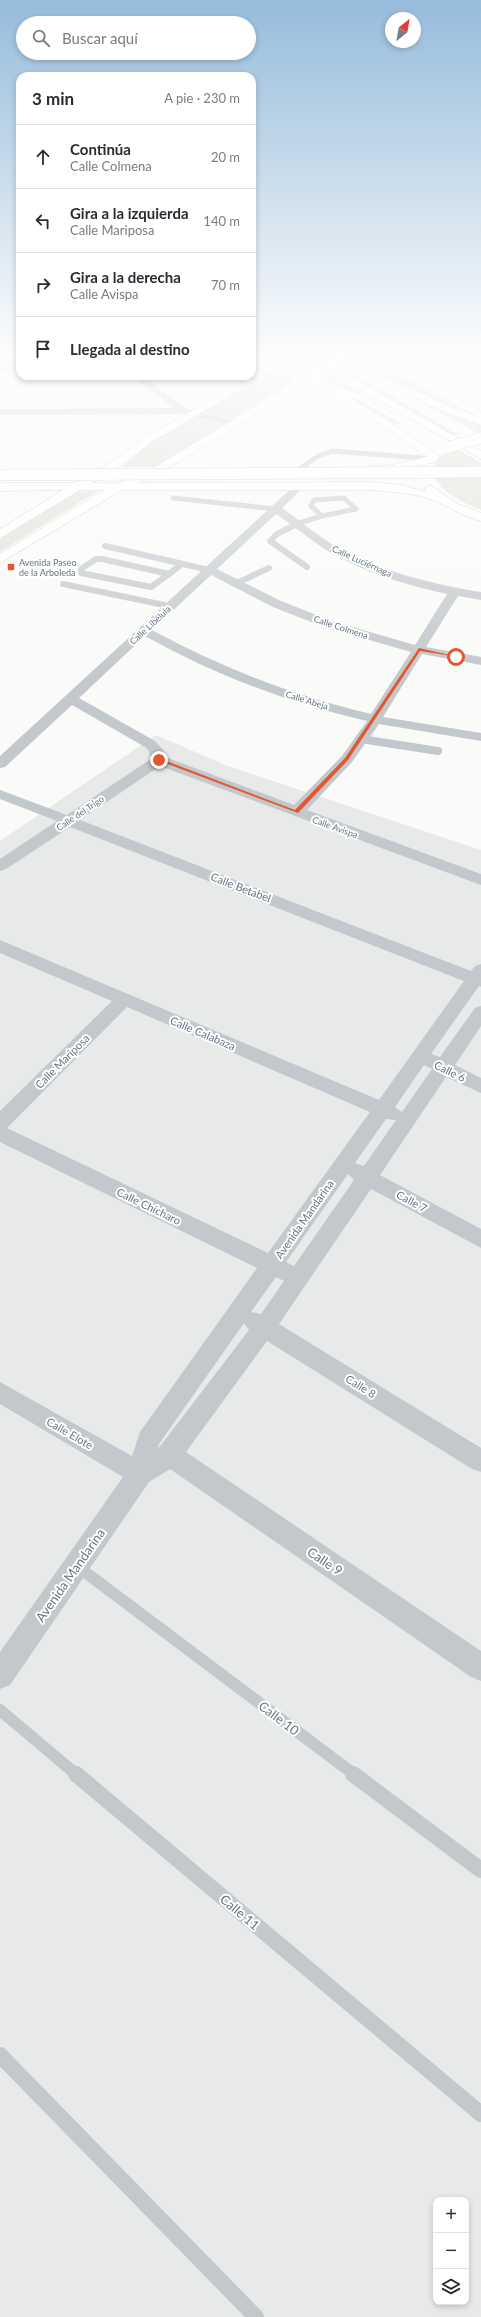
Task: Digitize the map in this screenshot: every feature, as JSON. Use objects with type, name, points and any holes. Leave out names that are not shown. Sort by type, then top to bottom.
[{"type":"main road","points":[[0,534],[115,463]]},
{"type":"main road","points":[[0,559],[119,487],[169,463]]},
{"type":"main road","points":[[0,470],[392,468],[414,463]]},
{"type":"main road","points":[[430,463],[426,470],[426,479],[430,489],[440,499]]},
{"type":"main road","points":[[95,476],[382,474],[392,468]]},
{"type":"main road","points":[[0,475],[481,472]]},
{"type":"main road","points":[[0,480],[481,479]]},
{"type":"main road","points":[[0,487],[387,487],[415,491],[440,499],[455,508],[481,517]]},
{"type":"street","name":"Calle Libélula","points":[[0,764],[300,486]]},
{"type":"street","name":"Calle Luciérnaga","points":[[276,509],[326,545],[362,563],[403,578],[481,596]]},
{"type":"street","name":"Calle Colmena","points":[[209,570],[301,615],[357,633],[419,650],[481,661]]},
{"type":"street","points":[[296,812],[330,778],[361,739],[419,650],[455,591]]},
{"type":"street","name":"Calle Abeja","points":[[144,630],[182,650],[236,675],[301,698],[375,719],[426,729],[481,737]]},
{"type":"street","points":[[70,698],[150,744],[156,750],[159,760]]},
{"type":"street","name":"Calle Avispa","points":[[159,760],[481,880]]},
{"type":"street","name":"Calle del Trigo","points":[[0,866],[159,760]]},
{"type":"street","name":"Calle Betabel","points":[[0,794],[479,976]]},
{"type":"street","name":"Calle Calabaza","points":[[0,946],[406,1120]]},
{"type":"street","name":"Avenida Mandarina","points":[[0,1675],[140,1474],[148,1440],[239,1314],[270,1265],[381,1109],[479,976]]},
{"type":"street","name":"Calle Mariposa","points":[[0,1123],[124,999]]},
{"type":"street","name":"Avenida Mandarina","points":[[140,1474],[170,1455],[298,1278],[481,1012]]},
{"type":"street","name":"Calle 6","points":[[419,1056],[481,1086]]},
{"type":"street","name":"Calle Chícharo","points":[[0,1133],[298,1278]]},
{"type":"street","name":"Calle 7","points":[[343,1164],[481,1238]]},
{"type":"street","name":"Calle 8","points":[[239,1314],[264,1326],[481,1461]]},
{"type":"street","name":"Calle Elote","points":[[0,1392],[140,1474]]},
{"type":"street","name":"Calle 9","points":[[170,1455],[481,1667]]},
{"type":"lane","points":[[300,469],[308,463]]},
{"type":"lane","points":[[173,498],[276,509]]},
{"type":"lane","points":[[307,567],[270,541],[282,530],[296,524],[356,509],[344,498],[314,500],[310,506],[323,517]]},
{"type":"lane","points":[[106,546],[209,570]]},
{"type":"lane","points":[[170,574],[102,559],[92,561],[81,569],[81,572],[151,587],[170,574],[182,564]]},
{"type":"lane","points":[[237,583],[269,568]]},
{"type":"lane","points":[[63,584],[169,606]]},
{"type":"lane","points":[[361,739],[438,751]]},
{"type":"lane","name":"Calle 10","points":[[77,1566],[481,1870]]},
{"type":"lane","name":"Calle 11","points":[[0,1710],[481,2114]]},
{"type":"lane","points":[[0,2056],[256,2317]]},
{"type":"shaded area","points":[[126,463],[161,463],[155,467],[121,467]]},
{"type":"shaded area","points":[[436,463],[481,463],[481,510],[458,499],[438,484],[434,475],[434,466]]},
{"type":"shaded area","points":[[98,491],[0,552],[0,539],[77,492]]},
{"type":"shaded area","points":[[156,735],[228,766],[481,850],[481,2317],[0,2317],[0,841]]},
{"type":"place","name":"Avenida Paseo de la Arboleda","points":[[11,567]]},
{"type":"route","points":[[159,760],[296,812],[330,778],[346,759],[375,719],[419,650],[456,657]]}]
